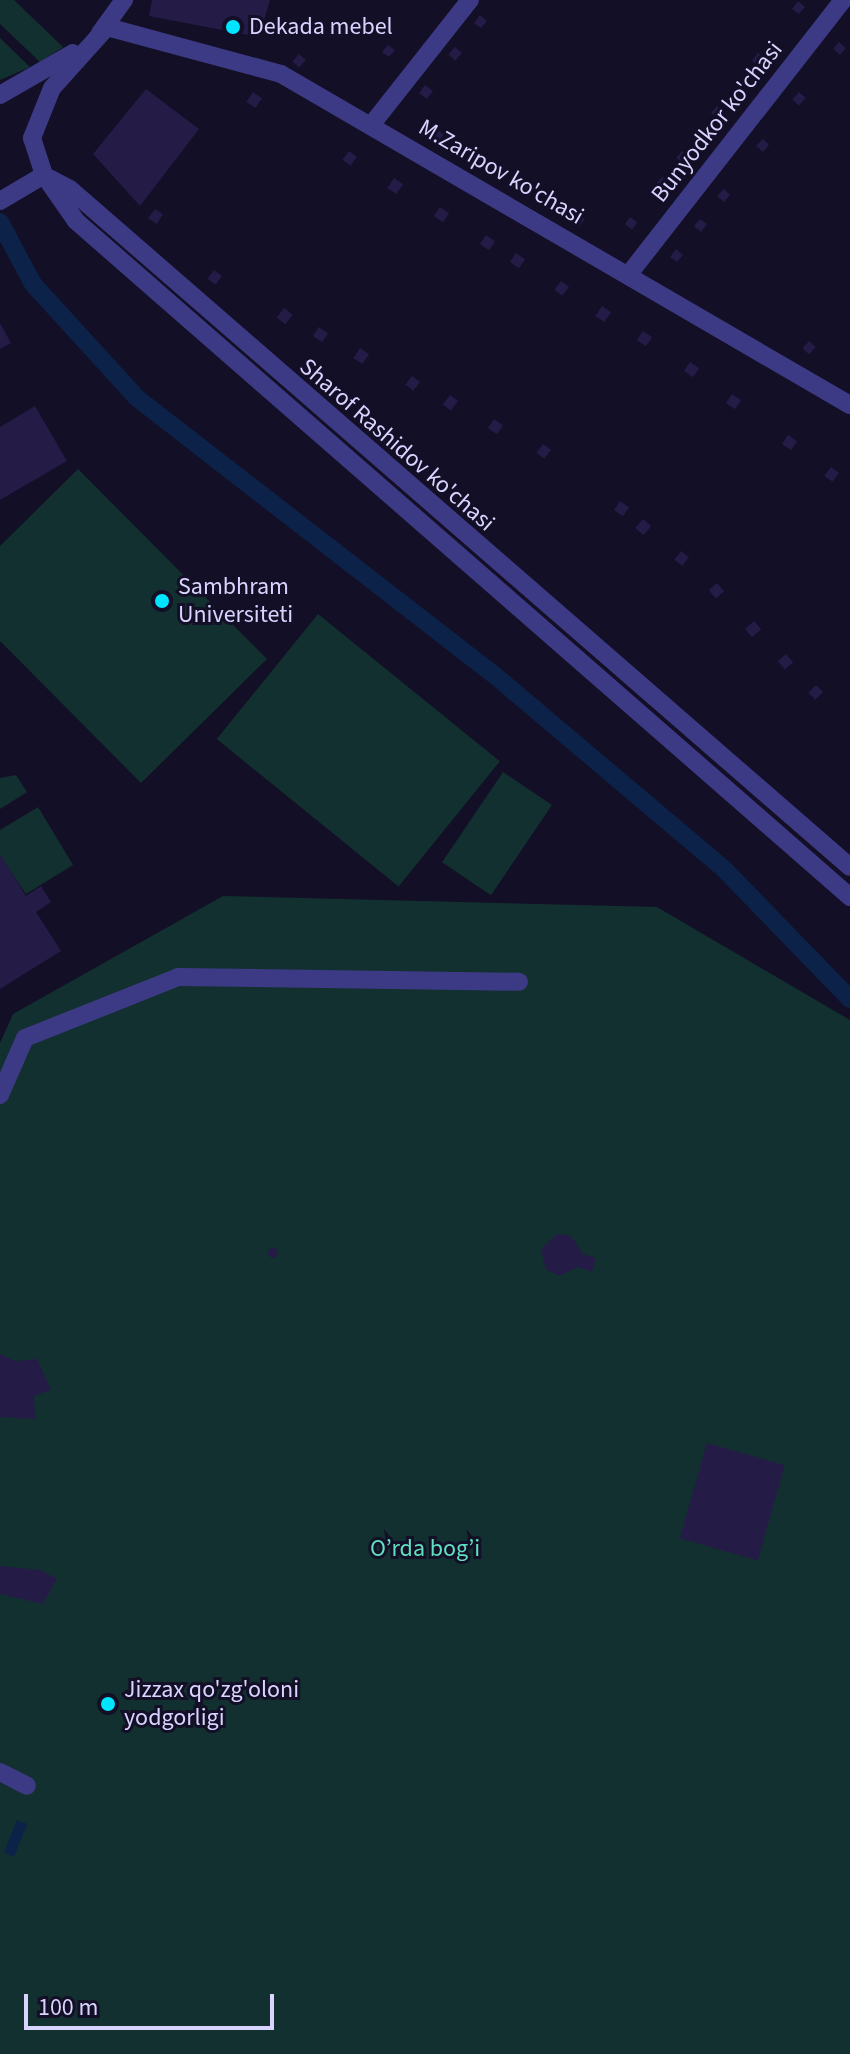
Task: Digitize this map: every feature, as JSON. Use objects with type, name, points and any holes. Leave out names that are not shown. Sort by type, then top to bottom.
[{"type":"street","points":[[124,0],[107,27],[52,88],[32,138],[44,175],[76,221],[850,897]]},
{"type":"street","points":[[372,124],[470,0]]},
{"type":"street","name":"Bunyodkor ko'chasi","points":[[629,274],[843,0]]},
{"type":"street","points":[[0,95],[62,62],[107,27]]},
{"type":"street","name":"M.Zaripov ko'chasi","points":[[107,27],[281,74],[372,124],[850,405]]},
{"type":"street","points":[[0,201],[44,175]]},
{"type":"street","name":"Sharof Rashidov ko'chasi","points":[[44,175],[70,189],[850,867]]},
{"type":"street","points":[[0,1095],[25,1038],[178,977],[519,982]]},
{"type":"street","points":[[0,1772],[27,1786]]},
{"type":"green space","points":[[0,0],[14,0],[63,47],[40,62],[0,24]]},
{"type":"green space","points":[[0,38],[30,67],[0,80]]},
{"type":"green space","points":[[78,469],[267,659],[141,783],[0,641],[0,546]]},
{"type":"green space","points":[[318,614],[500,761],[399,886],[217,739]]},
{"type":"green space","points":[[503,772],[552,805],[491,895],[442,862]]},
{"type":"green space","points":[[16,775],[27,792],[0,809],[0,778]]},
{"type":"green space","points":[[38,807],[73,865],[26,894],[0,856],[0,830]]},
{"type":"green space","name":"O’rda bog’i","points":[[223,896],[657,907],[850,1020],[850,2054],[0,2054],[0,1043],[13,1014]]},
{"type":"water","points":[[17,1820],[27,1824],[14,1857],[4,1852]]},
{"type":"building","name":"Dekada mebel","points":[[152,0],[270,0],[259,37],[149,16]]},
{"type":"building","points":[[798,1],[805,7],[799,14],[792,9]]},
{"type":"building","points":[[480,15],[487,21],[481,28],[474,23]]},
{"type":"building","points":[[839,42],[846,48],[840,55],[833,49]]},
{"type":"building","points":[[388,45],[395,50],[389,57],[382,52]]},
{"type":"building","points":[[455,47],[462,53],[455,60],[448,55]]},
{"type":"building","points":[[758,53],[765,58],[759,66],[752,61]]},
{"type":"building","points":[[299,54],[306,60],[299,67],[292,62]]},
{"type":"building","points":[[425,85],[433,91],[427,99],[419,93]]},
{"type":"building","points":[[146,89],[199,129],[140,206],[93,154]]},
{"type":"building","points":[[253,92],[262,98],[255,108],[246,102]]},
{"type":"building","points":[[799,92],[806,98],[799,105],[792,100]]},
{"type":"building","points":[[717,106],[724,111],[718,119],[711,113]]},
{"type":"building","points":[[436,129],[444,134],[438,142],[430,137]]},
{"type":"building","points":[[763,139],[769,145],[763,152],[756,146]]},
{"type":"building","points":[[349,151],[357,157],[350,166],[342,160]]},
{"type":"building","points":[[682,151],[689,156],[683,164],[676,158]]},
{"type":"building","points":[[483,156],[490,162],[483,169],[476,164]]},
{"type":"building","points":[[662,177],[669,182],[663,190],[656,184]]},
{"type":"building","points":[[394,178],[403,184],[396,194],[387,188]]},
{"type":"building","points":[[527,183],[534,189],[529,196],[521,191]]},
{"type":"building","points":[[724,189],[730,195],[724,202],[717,196]]},
{"type":"building","points":[[440,207],[449,213],[443,222],[434,216]]},
{"type":"building","points":[[155,209],[163,214],[157,224],[148,218]]},
{"type":"building","points":[[578,213],[585,219],[579,226],[572,221]]},
{"type":"building","points":[[630,217],[637,222],[632,230],[625,224]]},
{"type":"building","points":[[700,219],[707,224],[701,232],[694,226]]},
{"type":"building","points":[[486,235],[495,241],[489,250],[480,244]]},
{"type":"building","points":[[676,249],[683,255],[677,262],[670,257]]},
{"type":"building","points":[[516,253],[525,259],[519,268],[510,262]]},
{"type":"building","points":[[214,270],[222,276],[215,285],[207,279]]},
{"type":"building","points":[[561,281],[569,287],[562,296],[554,290]]},
{"type":"building","points":[[602,306],[611,312],[604,322],[595,316]]},
{"type":"building","points":[[284,308],[293,315],[285,324],[277,317]]},
{"type":"building","points":[[0,323],[11,343],[0,349]]},
{"type":"building","points":[[319,327],[328,333],[322,342],[313,336]]},
{"type":"building","points":[[643,331],[652,337],[646,346],[637,340]]},
{"type":"building","points":[[809,341],[816,347],[809,354],[802,349]]},
{"type":"building","points":[[360,348],[369,354],[362,364],[353,358]]},
{"type":"building","points":[[690,362],[699,368],[693,377],[684,371]]},
{"type":"building","points":[[412,376],[420,382],[413,391],[405,385]]},
{"type":"building","points":[[732,394],[741,400],[735,409],[726,403]]},
{"type":"building","points":[[450,395],[458,401],[451,411],[443,405]]},
{"type":"building","points":[[35,406],[67,461],[0,500],[0,427]]},
{"type":"building","points":[[494,419],[503,425],[497,434],[488,428]]},
{"type":"building","points":[[788,435],[797,441],[791,450],[782,444]]},
{"type":"building","points":[[543,444],[551,450],[544,459],[536,453]]},
{"type":"building","points":[[831,467],[839,473],[832,482],[824,476]]},
{"type":"building","points":[[620,501],[629,507],[623,516],[614,510]]},
{"type":"building","points":[[643,519],[651,526],[643,535],[635,528]]},
{"type":"building","points":[[681,551],[689,557],[682,566],[674,560]]},
{"type":"building","points":[[717,583],[724,591],[716,599],[709,590]]},
{"type":"building","points":[[754,621],[761,629],[752,637],[745,629]]},
{"type":"building","points":[[786,654],[793,662],[785,670],[778,661]]},
{"type":"building","points":[[816,685],[823,692],[815,700],[808,693]]},
{"type":"building","points":[[0,854],[26,896],[41,886],[51,902],[36,912],[61,951],[0,989]]},
{"type":"building","points":[[557,1234],[571,1236],[583,1254],[596,1258],[592,1272],[578,1267],[559,1276],[546,1269],[541,1249]]},
{"type":"building","points":[[273,1248],[278,1253],[273,1258],[268,1253]]},
{"type":"building","points":[[0,1354],[15,1361],[37,1359],[51,1390],[34,1396],[35,1419],[0,1417]]},
{"type":"building","points":[[707,1443],[785,1465],[758,1560],[680,1538]]},
{"type":"building","points":[[0,1566],[40,1570],[57,1579],[43,1604],[0,1594]]},
{"type":"waterway","points":[[0,222],[33,284],[137,398],[492,673],[724,869],[850,999]]},
{"type":"place","name":"Dekada mebel","points":[[233,27]]},
{"type":"place","name":"Sambhram Universiteti","points":[[162,601]]},
{"type":"place","name":"Jizzax qo'zg'oloni yodgorligi","points":[[108,1704]]}]
